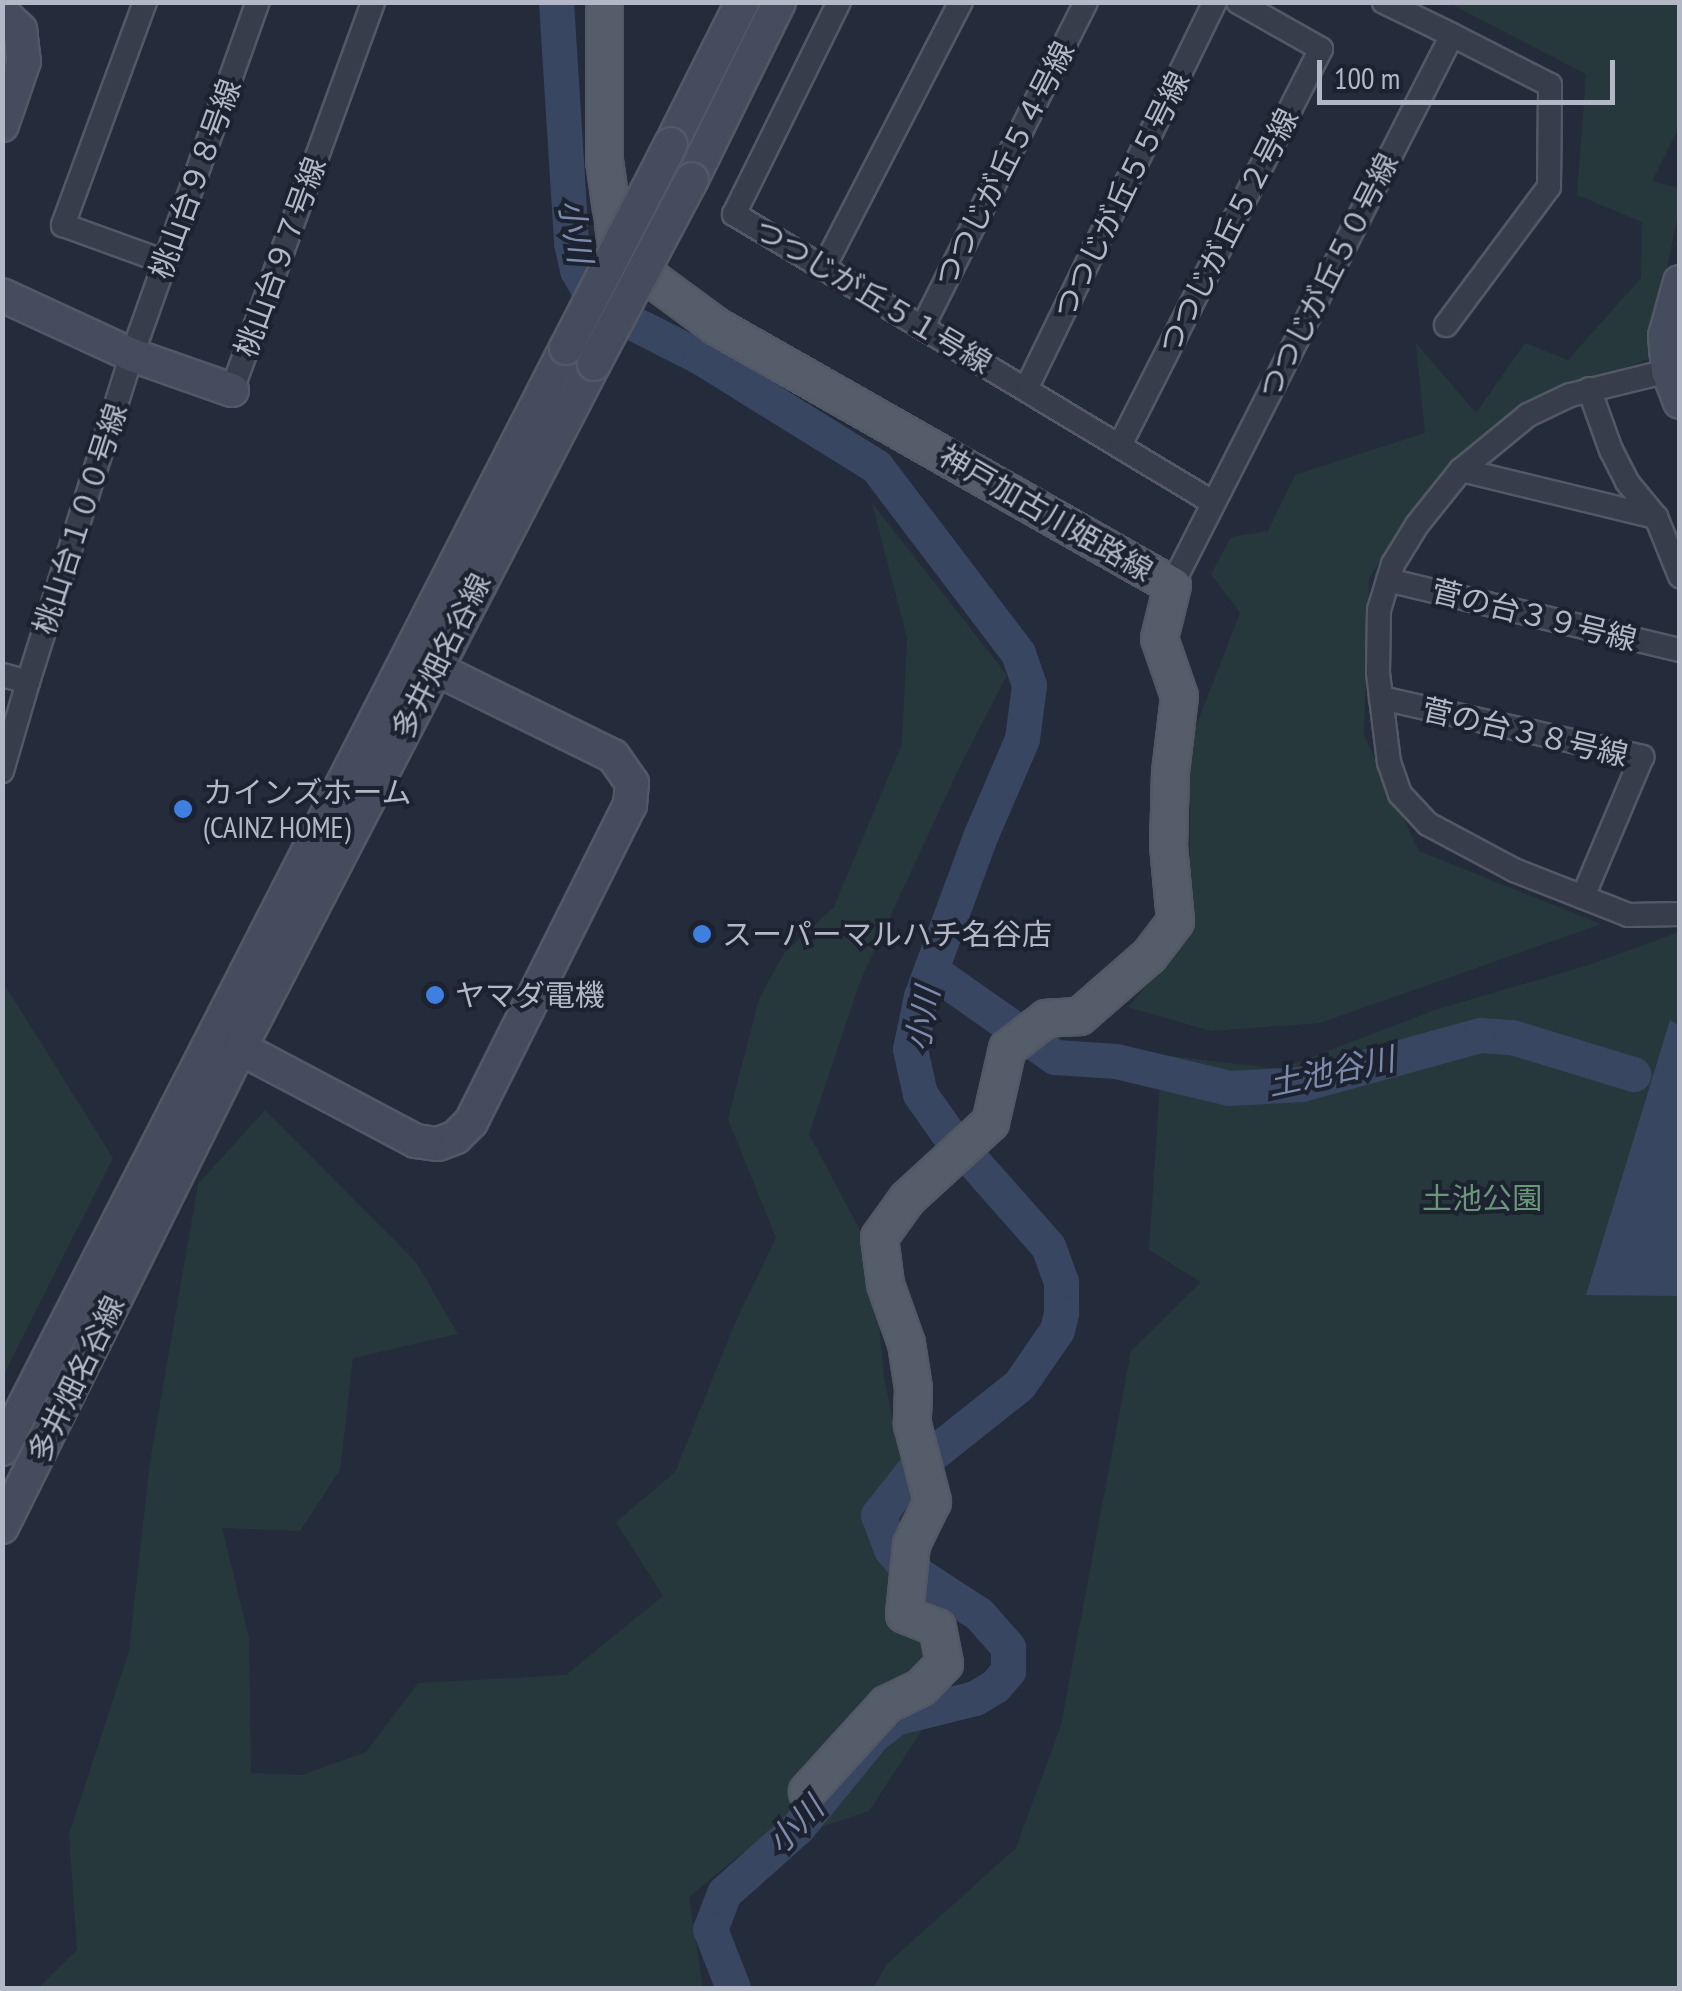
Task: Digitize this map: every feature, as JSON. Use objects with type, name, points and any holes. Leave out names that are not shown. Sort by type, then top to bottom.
[{"type":"main road","name":"神戸加古川姫路線","points":[[604,2],[604,160],[617,252],[716,326],[1172,585],[1159,638],[1179,696],[1169,808],[1175,922],[1149,955],[1079,1016],[1046,1018],[1007,1048],[990,1122],[908,1198],[879,1238],[886,1284],[906,1342],[913,1388],[912,1424],[932,1501],[908,1569],[904,1614],[937,1627],[944,1664],[921,1687],[886,1704],[807,1790]]},
{"type":"street","points":[[145,2],[63,225],[165,262]]},
{"type":"street","name":"桃山台９８号線","points":[[132,355],[258,2]]},
{"type":"street","name":"桃山台９７号線","points":[[2,296],[132,355],[232,390],[373,2]]},
{"type":"street","name":"多井畑名谷線","points":[[2,1449],[422,662],[580,356],[671,144],[742,2]]},
{"type":"street","name":"多井畑名谷線","points":[[580,356],[692,179],[779,2]]},
{"type":"street","name":"つつじが丘５１号線","points":[[839,2],[734,214],[1027,387],[1212,502]]},
{"type":"street","points":[[822,268],[961,2]]},
{"type":"street","name":"つつじが丘５４号線","points":[[922,326],[1086,2]]},
{"type":"street","name":"つつじが丘５５号線","points":[[1027,387],[1214,2]]},
{"type":"street","name":"つつじが丘５２号線","points":[[1120,444],[1321,49],[1238,2]]},
{"type":"street","points":[[1384,2],[1550,85],[1549,188],[1446,325]]},
{"type":"street","points":[[2,12],[20,30],[24,61],[2,125]]},
{"type":"street","name":"つつじが丘５０号線","points":[[1172,585],[1452,35]]},
{"type":"street","points":[[1680,282],[1672,338],[1674,387],[1589,389],[1528,416],[1460,470],[1416,525],[1388,580],[1379,610],[1381,698],[1388,762],[1400,794],[1428,824],[1514,870],[1628,915],[1680,914]]},
{"type":"street","name":"桃山台１００号線","points":[[2,770],[132,355]]},
{"type":"street","points":[[1589,389],[1627,482],[1656,517],[1680,576]]},
{"type":"street","points":[[1460,470],[1656,517]]},
{"type":"street","name":"菅の台３９号線","points":[[1388,580],[1680,650]]},
{"type":"street","points":[[240,1048],[416,1142],[438,1144],[456,1137],[471,1122],[630,805],[632,783],[614,756],[422,662]]},
{"type":"street","name":"多井畑名谷線","points":[[2,1527],[240,1048],[422,662]]},
{"type":"street","points":[[2,675],[28,682]]},
{"type":"street","name":"菅の台３８号線","points":[[1381,698],[1642,758],[1583,897]]},
{"type":"green space","points":[[1449,3],[1679,3],[1679,127],[1652,181],[1679,188],[1679,210],[1648,359],[1529,405],[1425,493],[1369,578],[1364,735],[1419,851],[1601,924],[1320,1023],[1211,1031],[1128,1007],[1190,937],[1190,742],[1240,613],[1211,574],[1231,537],[1268,531],[1295,475],[1425,433],[1416,343],[1476,413],[1525,343],[1568,360],[1641,278],[1642,222],[1577,195],[1586,74]]},
{"type":"green space","points":[[872,503],[1007,675],[861,979],[809,1134],[873,1255],[884,1378],[924,1561],[960,1672],[869,1811],[742,1853],[689,1897],[703,1988],[38,1988],[77,1950],[69,1834],[129,1651],[150,1462],[198,1184],[265,1110],[416,1262],[458,1334],[353,1358],[340,1470],[300,1531],[222,1528],[249,1638],[251,1773],[302,1775],[366,1752],[418,1683],[566,1675],[663,1596],[616,1522],[675,1472],[735,1323],[776,1238],[728,1119],[759,999],[784,953],[834,907],[902,744],[907,638]]},
{"type":"green space","name":"土池公園","points":[[1679,932],[1679,1988],[873,1988],[887,1964],[1016,1848],[1061,1725],[1131,1351],[1201,1282],[1149,1250],[1162,1055],[1280,1069],[1438,1009],[1589,965]]},
{"type":"green space","points":[[6,987],[113,1158],[3,1376],[2,988]]},
{"type":"water","points":[[1670,1020],[1680,1026],[1679,1296],[1586,1295]]},
{"type":"waterway","name":"小川","points":[[556,2],[571,243],[577,270],[588,289],[625,319],[700,357],[876,466],[1018,653],[1029,685],[1022,739],[981,834],[921,996],[910,1049],[920,1094],[947,1132],[1048,1246],[1061,1281],[1061,1313],[1057,1330],[1019,1385],[916,1467],[878,1515],[891,1549],[905,1566],[979,1614],[1008,1647],[1008,1671],[995,1686],[975,1698],[895,1718],[873,1735],[798,1827],[724,1893],[710,1929],[733,1988]]},
{"type":"waterway","name":"土池谷川","points":[[931,970],[1055,1057],[1116,1061],[1229,1088],[1302,1084],[1480,1035],[1512,1037],[1633,1074]]},
{"type":"place","name":"カインズホーム (CAINZ HOME)","points":[[183,809]]},
{"type":"place","name":"スーパーマルハチ名谷店","points":[[702,934]]},
{"type":"place","name":"ヤマダ電機","points":[[435,995]]}]
